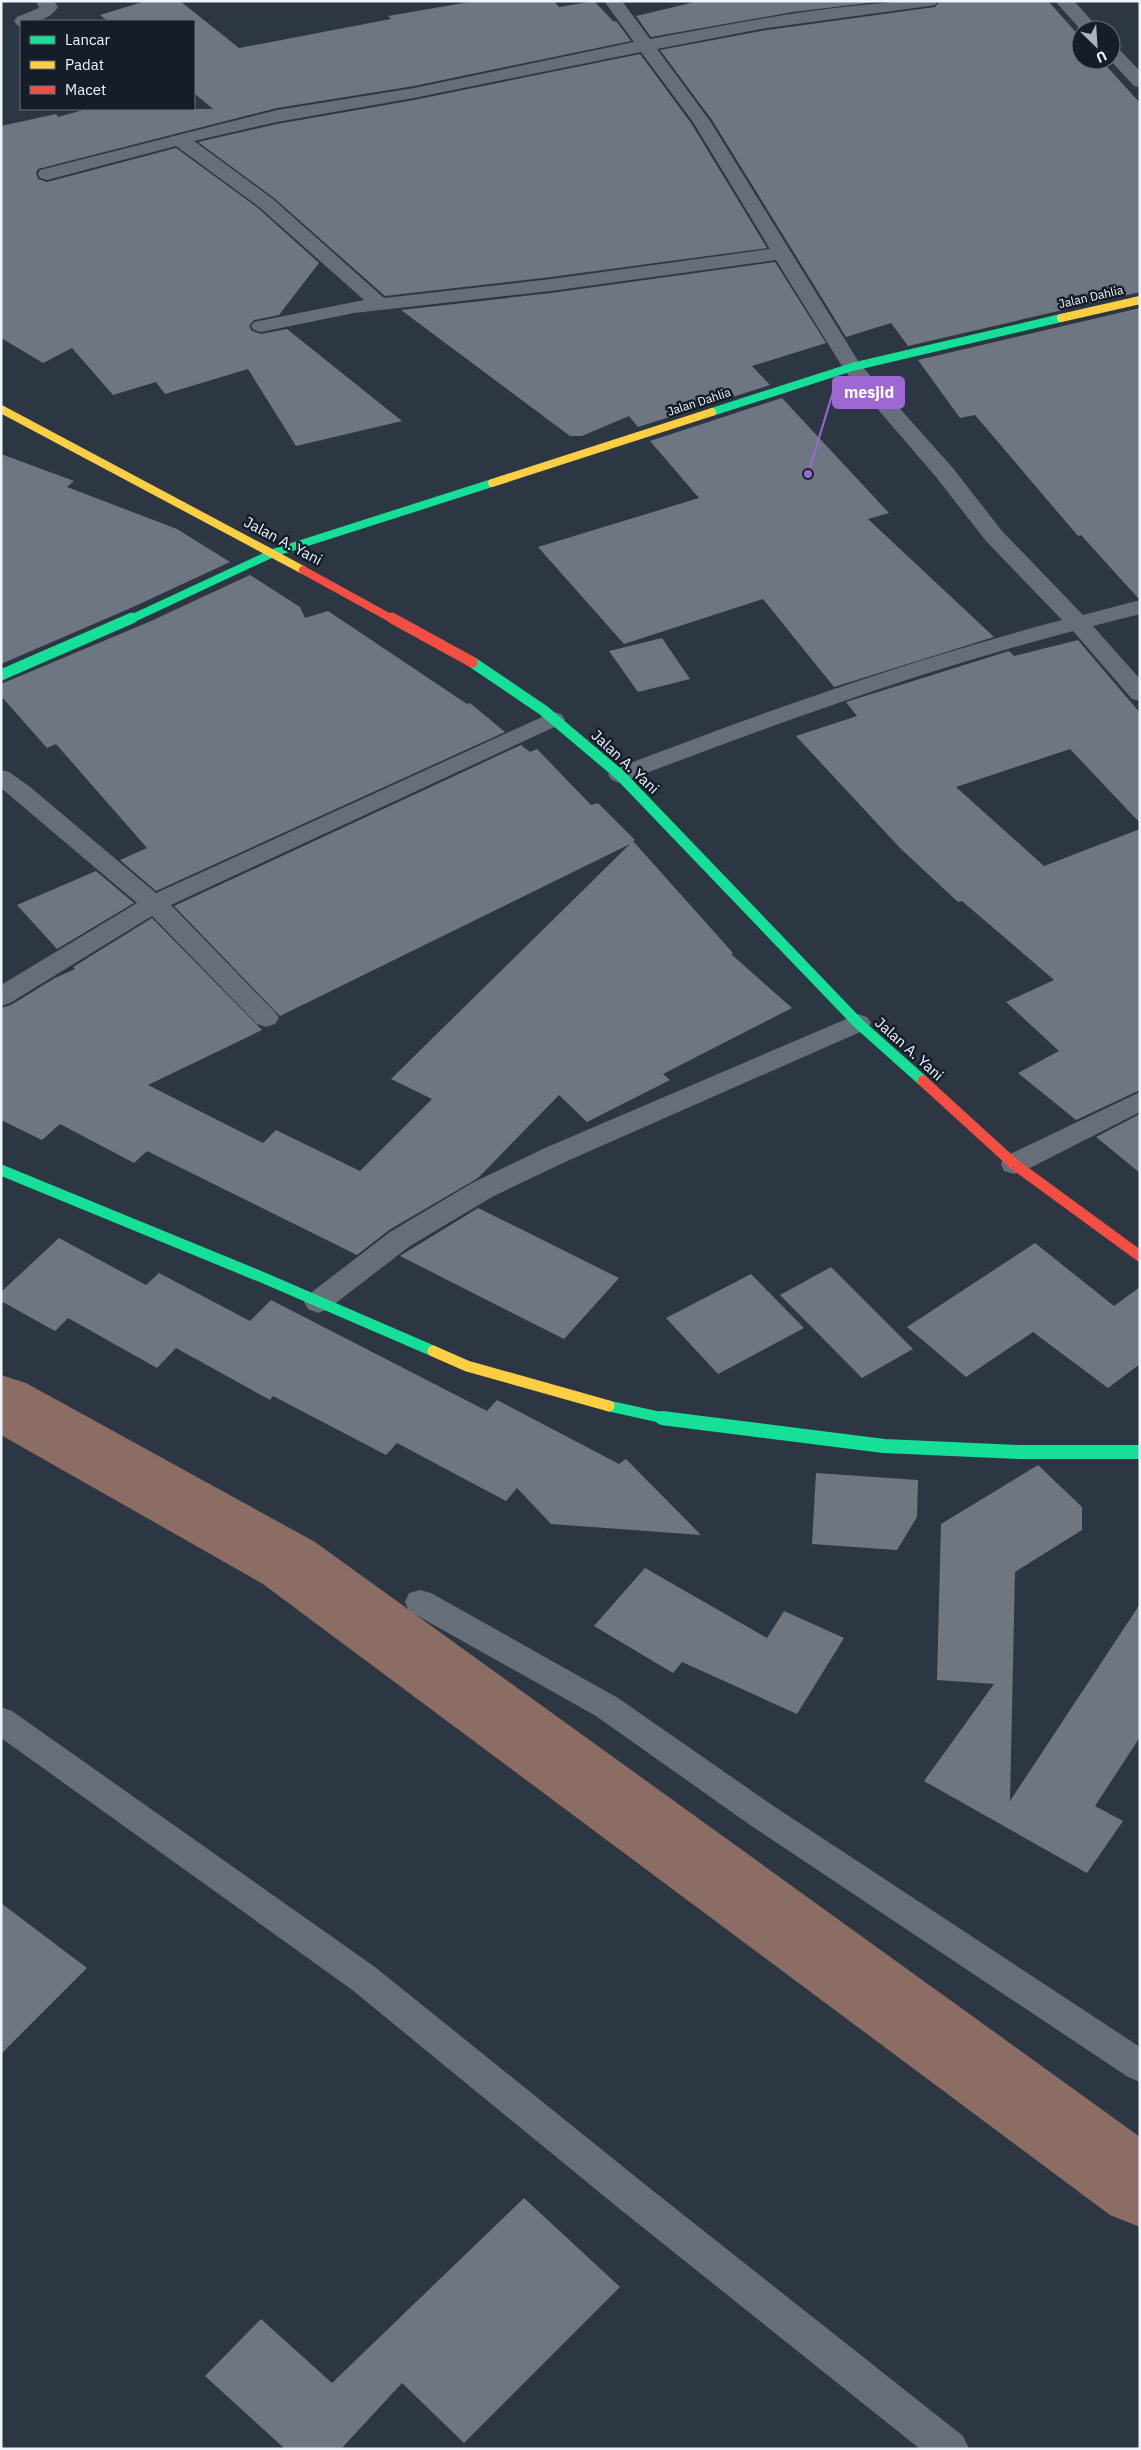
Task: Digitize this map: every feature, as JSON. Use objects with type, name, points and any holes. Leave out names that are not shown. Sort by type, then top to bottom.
[{"type":"main road","name":"Jalan Dahlia","points":[[1,675],[142,614],[273,553],[852,367],[1140,300]]},
{"type":"main road","name":"Jalan A. Yani","points":[[1,409],[458,652],[553,719],[620,775],[858,1023],[1014,1164],[1140,1256]]},
{"type":"main road","points":[[1,1170],[467,1366],[605,1405],[678,1421],[884,1446],[1020,1452],[1140,1452]]},
{"type":"street","points":[[612,1],[701,121],[852,367],[944,472],[994,536],[1078,622],[1140,694]]},
{"type":"street","points":[[47,174],[179,139],[278,116],[414,93],[761,24],[929,1]]},
{"type":"street","points":[[1064,1],[1082,20]]},
{"type":"street","points":[[47,4],[63,20]]},
{"type":"street","points":[[25,20],[46,12],[47,4]]},
{"type":"street","points":[[1121,62],[1140,82]]},
{"type":"street","points":[[179,139],[266,203],[381,304]]},
{"type":"street","points":[[261,326],[354,307],[550,285],[782,253]]},
{"type":"street","points":[[620,775],[768,718],[911,670],[1078,622],[1140,607]]},
{"type":"street","points":[[1,997],[153,904],[553,719]]},
{"type":"street","points":[[1,777],[153,904],[266,1018]]},
{"type":"street","points":[[318,1302],[400,1239],[482,1190],[555,1155],[858,1023]]},
{"type":"street","points":[[1014,1164],[1140,1101]]},
{"type":"street","points":[[420,1602],[606,1708],[761,1815],[1140,2066]]},
{"type":"street","points":[[1,1720],[363,1978],[641,2204],[950,2449]]},
{"type":"building","points":[[146,1],[180,1],[239,48],[391,19],[388,16],[475,1],[554,1],[559,7],[594,1],[614,22],[616,21],[631,41],[414,86],[277,108],[38,169],[36,173],[38,179],[47,182],[176,148],[258,208],[319,263],[279,315],[254,320],[249,326],[252,331],[261,334],[287,329],[402,421],[296,446],[248,369],[165,394],[156,382],[113,395],[72,348],[43,363],[1,338],[1,126],[56,114],[58,117],[83,110],[213,109],[195,94],[195,20],[107,20],[100,15]]},
{"type":"building","points":[[699,1],[885,1],[793,12],[651,37],[636,16]]},
{"type":"building","points":[[940,1],[1048,1],[1071,27],[1071,70],[1110,70],[1140,103],[1140,292],[908,346],[891,323],[846,337],[712,120],[660,50],[761,31],[935,7]]},
{"type":"building","points":[[640,54],[691,123],[767,248],[551,277],[385,296],[274,198],[198,142],[277,124],[414,100]]},
{"type":"building","points":[[775,262],[826,343],[752,366],[770,385],[638,427],[629,416],[582,436],[570,436],[401,310],[551,293]]},
{"type":"building","points":[[1140,308],[1140,598],[1138,598],[1081,535],[1078,536],[975,415],[960,418],[918,360]]},
{"type":"building","points":[[782,398],[889,513],[868,519],[994,637],[834,687],[763,599],[624,644],[538,547],[699,498],[650,441]]},
{"type":"building","points":[[1,454],[74,481],[67,487],[177,529],[230,562],[133,607],[1,664]]},
{"type":"building","points":[[250,575],[300,607],[305,618],[328,611],[467,704],[470,703],[505,732],[156,891],[120,860],[147,848],[56,744],[47,748],[1,696],[1,684],[151,621]]},
{"type":"building","points":[[662,638],[690,679],[638,692],[609,651]]},
{"type":"building","points":[[1078,640],[1140,713],[1140,823],[1070,749],[956,787],[1044,866],[1140,829],[1140,1090],[1076,1120],[1018,1073],[1059,1051],[1006,1002],[1054,980],[962,901],[958,902],[900,848],[796,736],[857,716],[846,702],[1009,651],[1014,656]]},
{"type":"building","points":[[521,745],[530,752],[537,749],[591,805],[598,803],[635,840],[633,841],[733,953],[731,954],[792,1008],[663,1074],[670,1080],[587,1122],[559,1095],[478,1178],[389,1230],[357,1255],[147,1151],[134,1163],[60,1124],[42,1140],[1,1120],[1,1008],[11,1005],[55,978],[75,969],[73,967],[152,918],[262,1030],[148,1085],[263,1143],[276,1130],[360,1171],[432,1099],[391,1079],[630,844],[280,1016],[174,906]]},
{"type":"building","points":[[96,871],[134,903],[57,949],[17,905]]},
{"type":"building","points":[[1140,1114],[1140,1173],[1096,1137]]},
{"type":"building","points":[[478,1208],[619,1278],[564,1339],[400,1256]]},
{"type":"building","points":[[59,1238],[146,1285],[159,1273],[250,1321],[271,1300],[487,1411],[497,1400],[619,1464],[626,1459],[701,1535],[551,1524],[517,1488],[506,1501],[397,1443],[386,1455],[273,1396],[270,1400],[176,1348],[157,1368],[68,1318],[55,1331],[1,1301],[1,1292]]},
{"type":"building","points":[[1035,1243],[1114,1306],[1140,1287],[1140,1364],[1108,1388],[1033,1332],[966,1377],[907,1327]]},
{"type":"building","points":[[831,1267],[913,1349],[862,1378],[780,1295]]},
{"type":"building","points":[[751,1274],[804,1328],[718,1374],[666,1318]]},
{"type":"building","points":[[1038,1465],[1082,1507],[1082,1530],[1015,1572],[1010,1801],[1140,1604],[1140,1737],[1095,1806],[1123,1821],[1087,1873],[924,1781],[994,1684],[937,1680],[941,1524]]},
{"type":"building","points":[[816,1473],[918,1480],[917,1517],[897,1550],[812,1544]]},
{"type":"building","points":[[645,1568],[767,1638],[784,1611],[844,1638],[797,1714],[682,1662],[673,1673],[594,1626]]},
{"type":"building","points":[[1,1903],[87,1968],[1,2054]]},
{"type":"building","points":[[524,2198],[620,2287],[464,2443],[402,2383],[341,2449],[285,2449],[205,2376],[261,2319],[332,2383]]},
{"type":"waterway","points":[[1,1402],[289,1563],[1140,2187]]},
{"type":"traffic: fast","points":[[712,412],[852,367],[1061,318]]},
{"type":"traffic: fast","points":[[1,675],[142,614],[273,553],[492,483]]},
{"type":"traffic: fast","points":[[472,662],[543,710],[620,775],[858,1023],[923,1081]]},
{"type":"traffic: fast","points":[[1,1170],[264,1278],[433,1351]]},
{"type":"traffic: fast","points":[[609,1406],[678,1421],[884,1446],[1020,1452],[1140,1452]]},
{"type":"traffic: slow","points":[[1061,318],[1140,300]]},
{"type":"traffic: slow","points":[[1,409],[303,570]]},
{"type":"traffic: slow","points":[[492,483],[712,412]]},
{"type":"traffic: slow","points":[[433,1351],[467,1366],[609,1406]]},
{"type":"traffic: jam","points":[[303,570],[472,662]]},
{"type":"traffic: jam","points":[[923,1081],[1014,1164],[1140,1256]]},
{"type":"place","name":"mesjid","points":[[808,474]]}]
